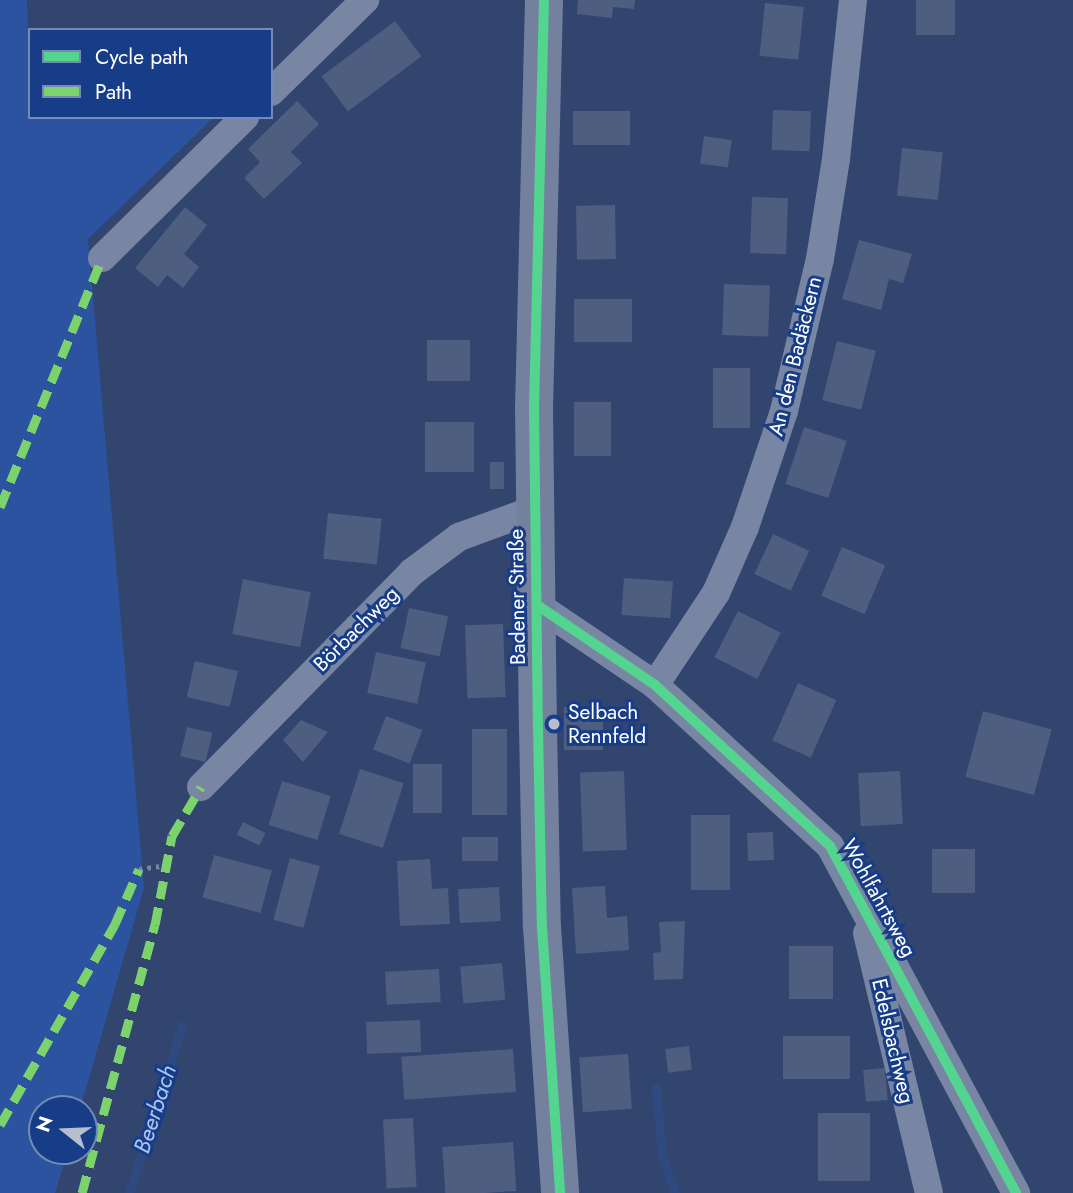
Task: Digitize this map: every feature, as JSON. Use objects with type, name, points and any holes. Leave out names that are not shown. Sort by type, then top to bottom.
[{"type":"main road","name":"Badener Straße","points":[[544,0],[534,407],[542,927],[560,1193]]},
{"type":"street","points":[[273,90],[365,0]]},
{"type":"street","name":"An den Badäckern","points":[[655,685],[716,593],[745,527],[784,411],[820,259],[836,159],[853,0]]},
{"type":"street","points":[[102,258],[243,119]]},
{"type":"street","name":"Börbachweg","points":[[201,787],[412,572],[459,537],[536,509]]},
{"type":"street","name":"Wohlfahrtsweg","points":[[537,605],[655,685],[830,846],[857,890],[983,1137],[1016,1193]]},
{"type":"street","name":"Edelsbachweg","points":[[857,890],[929,1193]]},
{"type":"path","points":[[139,869],[167,865]]},
{"type":"shaded area","points":[[0,0],[27,0],[28,119],[212,119],[88,239],[144,888],[84,1095],[28,1095],[28,1165],[64,1165],[55,1193],[0,1193]]},
{"type":"building","points":[[578,0],[635,0],[634,9],[613,7],[612,18],[577,14]]},
{"type":"building","points":[[916,0],[955,0],[955,35],[916,35]]},
{"type":"building","points":[[765,3],[804,7],[798,60],[759,56]]},
{"type":"building","points":[[395,21],[421,56],[348,112],[322,76]]},
{"type":"building","points":[[297,101],[319,124],[291,152],[302,163],[264,199],[244,178],[260,162],[248,149]]},
{"type":"building","points":[[773,110],[811,111],[810,151],[772,150]]},
{"type":"building","points":[[573,111],[630,111],[630,145],[573,145]]},
{"type":"building","points":[[704,136],[732,140],[728,168],[700,164]]},
{"type":"building","points":[[902,148],[943,152],[938,200],[897,196]]},
{"type":"building","points":[[752,197],[788,198],[786,254],[750,253]]},
{"type":"building","points":[[615,205],[616,259],[577,260],[576,206]]},
{"type":"building","points":[[185,207],[207,225],[184,254],[199,267],[183,288],[167,275],[158,287],[135,268]]},
{"type":"building","points":[[859,240],[912,254],[903,283],[889,279],[881,310],[842,299]]},
{"type":"building","points":[[724,284],[770,286],[768,337],[722,335]]},
{"type":"building","points":[[574,299],[632,299],[632,342],[574,342]]},
{"type":"building","points":[[427,340],[470,340],[470,381],[427,381]]},
{"type":"building","points":[[837,341],[876,351],[861,410],[822,400]]},
{"type":"building","points":[[713,368],[750,368],[750,428],[713,428]]},
{"type":"building","points":[[574,402],[611,402],[611,456],[574,456]]},
{"type":"building","points":[[425,422],[474,422],[474,472],[425,472]]},
{"type":"building","points":[[804,427],[847,441],[828,498],[785,484]]},
{"type":"building","points":[[490,462],[504,462],[504,489],[490,489]]},
{"type":"building","points":[[328,513],[382,519],[377,564],[323,559]]},
{"type":"building","points":[[773,534],[809,551],[791,591],[754,574]]},
{"type":"building","points":[[842,547],[885,565],[865,614],[821,596]]},
{"type":"building","points":[[624,578],[673,581],[670,618],[621,615]]},
{"type":"building","points":[[243,579],[311,592],[300,647],[232,634]]},
{"type":"building","points":[[409,608],[448,616],[440,656],[400,648]]},
{"type":"building","points":[[738,611],[781,633],[757,679],[714,657]]},
{"type":"building","points":[[503,624],[506,697],[468,698],[465,625]]},
{"type":"building","points":[[376,652],[426,663],[417,704],[367,693]]},
{"type":"building","points":[[195,661],[238,671],[230,707],[187,697]]},
{"type":"building","points":[[798,683],[836,700],[811,758],[772,741]]},
{"type":"building","points":[[564,707],[603,707],[603,750],[564,750]]},
{"type":"building","points":[[983,711],[1052,729],[1034,795],[965,777]]},
{"type":"building","points":[[386,716],[422,730],[410,764],[373,750]]},
{"type":"building","points":[[301,720],[328,732],[303,762],[283,740]]},
{"type":"building","points":[[187,727],[212,733],[206,762],[180,756]]},
{"type":"building","points":[[472,729],[507,729],[507,815],[472,815]]},
{"type":"building","points":[[413,764],[442,764],[442,813],[413,813]]},
{"type":"building","points":[[360,769],[404,783],[383,848],[339,834]]},
{"type":"building","points":[[624,771],[627,850],[583,851],[580,773]]},
{"type":"building","points":[[900,771],[903,824],[861,826],[858,773]]},
{"type":"building","points":[[282,781],[331,796],[317,840],[269,825]]},
{"type":"building","points":[[691,815],[730,815],[730,890],[691,890]]},
{"type":"building","points":[[243,822],[265,833],[259,846],[237,835]]},
{"type":"building","points":[[773,832],[774,860],[748,861],[747,833]]},
{"type":"building","points":[[462,837],[498,837],[498,861],[462,861]]},
{"type":"building","points":[[932,849],[975,849],[975,893],[932,893]]},
{"type":"building","points":[[214,855],[272,871],[261,913],[203,898]]},
{"type":"building","points":[[290,858],[320,866],[303,928],[273,920]]},
{"type":"building","points":[[430,859],[432,889],[448,888],[450,924],[400,926],[397,861]]},
{"type":"building","points":[[605,886],[607,918],[627,916],[629,950],[576,954],[572,888]]},
{"type":"building","points":[[499,887],[501,921],[460,923],[458,889]]},
{"type":"building","points":[[685,921],[683,979],[654,980],[653,953],[661,952],[659,922]]},
{"type":"building","points":[[789,946],[833,946],[833,999],[789,999]]},
{"type":"building","points":[[502,963],[505,1000],[463,1004],[460,967]]},
{"type":"building","points":[[439,969],[441,1002],[387,1005],[385,972]]},
{"type":"building","points":[[420,1020],[421,1052],[367,1054],[366,1022]]},
{"type":"building","points":[[783,1036],[850,1036],[850,1079],[783,1079]]},
{"type":"building","points":[[689,1046],[692,1070],[668,1073],[665,1049]]},
{"type":"building","points":[[513,1049],[516,1092],[404,1100],[401,1057]]},
{"type":"building","points":[[628,1054],[632,1109],[583,1112],[579,1057]]},
{"type":"building","points":[[885,1068],[888,1100],[866,1102],[863,1070]]},
{"type":"building","points":[[818,1113],[870,1113],[870,1181],[818,1181]]},
{"type":"building","points":[[413,1118],[417,1187],[387,1188],[383,1120]]},
{"type":"building","points":[[513,1142],[516,1191],[445,1193],[442,1147]]},
{"type":"waterway","name":"Beerbach","points":[[129,1193],[182,1025]]},
{"type":"waterway","points":[[656,1088],[662,1155],[675,1193]]},
{"type":"marked path","points":[[0,507],[102,258]]},
{"type":"marked path","points":[[82,1193],[155,925],[172,836],[201,787]]},
{"type":"marked path","points":[[0,1125],[115,924],[139,869]]},
{"type":"cycle path","points":[[544,0],[534,407],[538,727],[542,927],[560,1193]]},
{"type":"cycle path","points":[[537,605],[655,685],[830,846],[1016,1193]]},
{"type":"place","name":"Selbach Rennfeld","points":[[554,724]]}]
